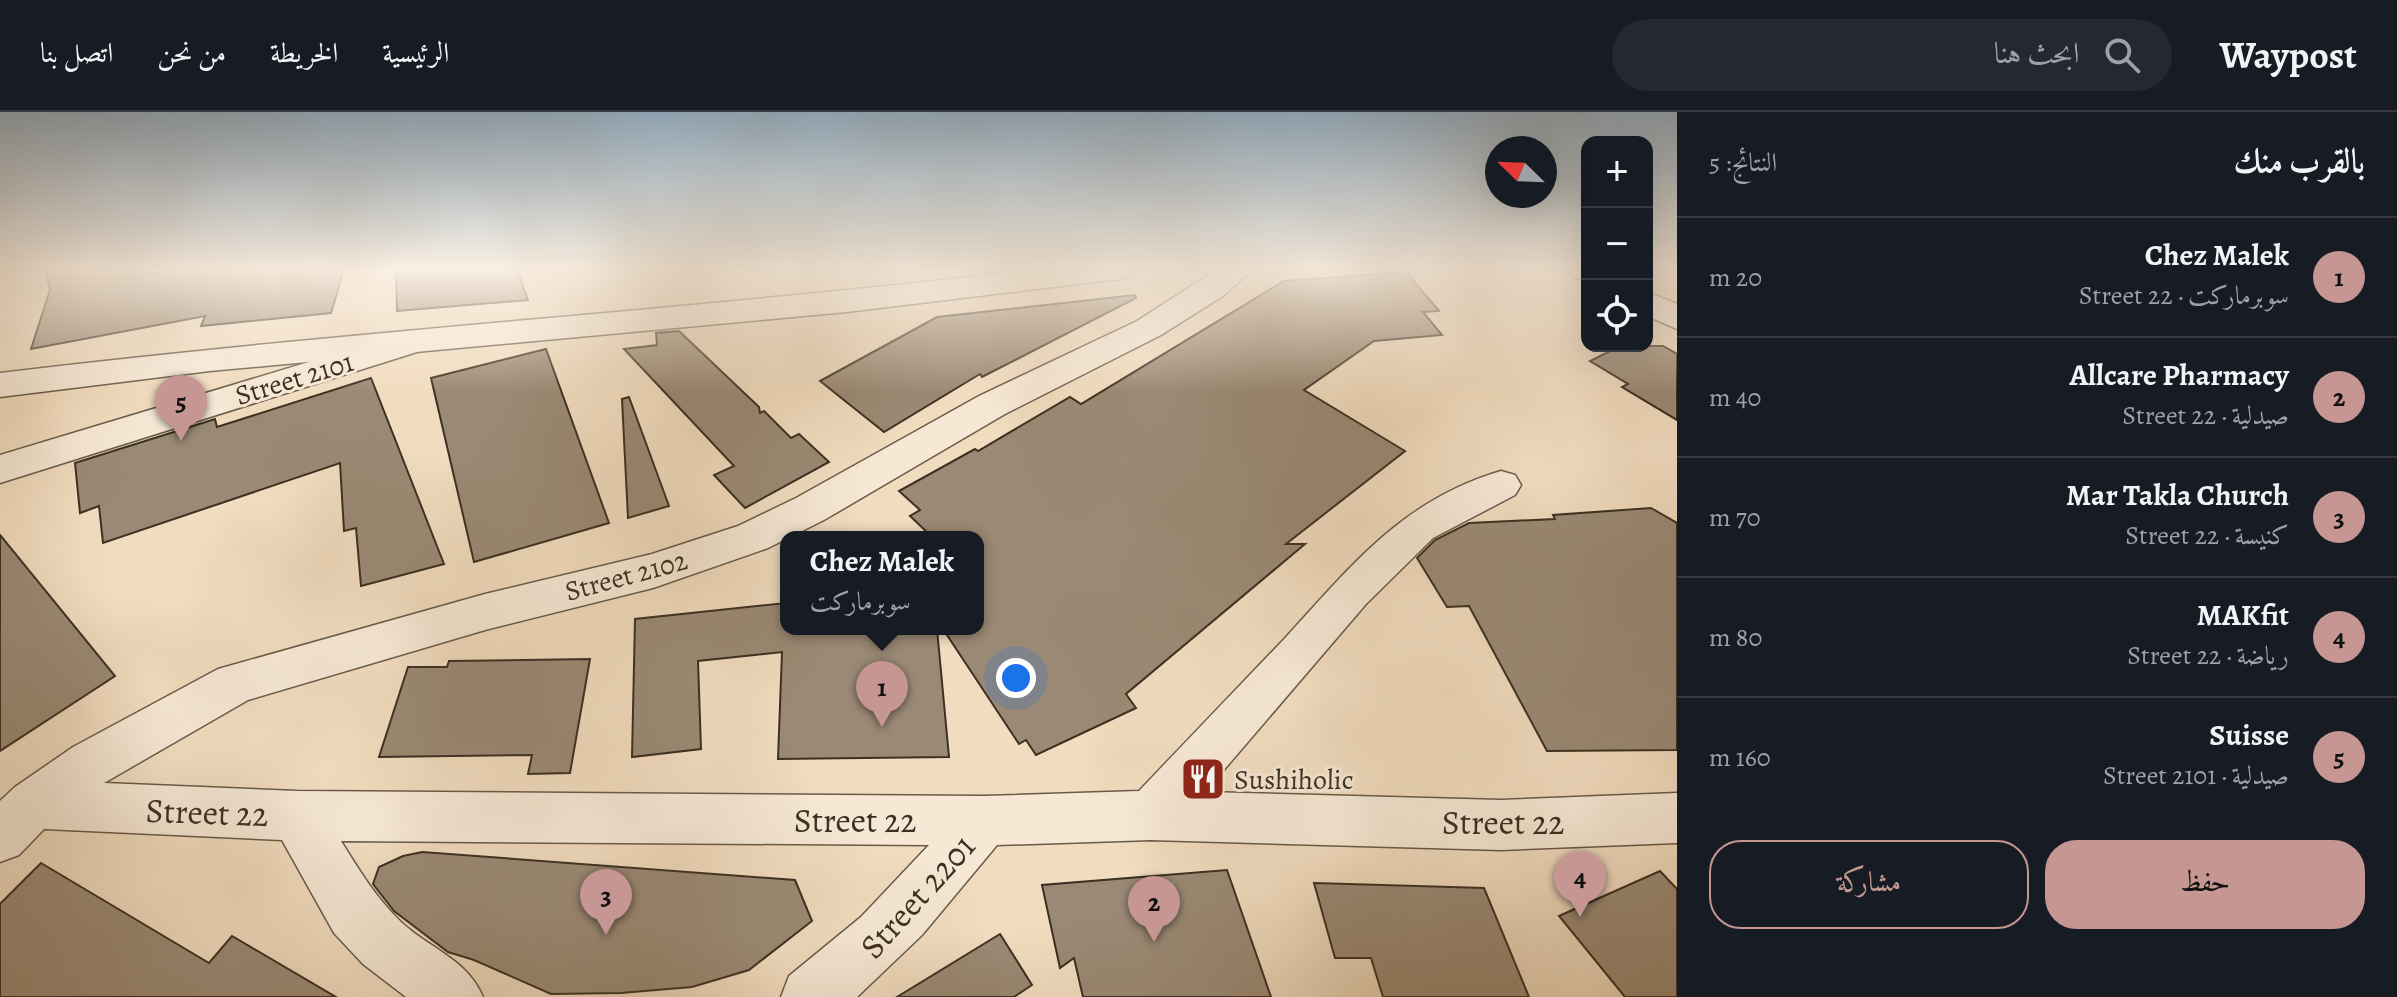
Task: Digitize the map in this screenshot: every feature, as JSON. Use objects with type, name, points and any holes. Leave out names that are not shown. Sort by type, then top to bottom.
[{"type":"street","points":[[0,385],[210,359],[760,310]]},
{"type":"street","name":"Street 2102","points":[[17,820],[91,763],[235,683],[485,612],[653,571],[753,537],[810,509],[992,405],[1149,328],[1178,310]]},
{"type":"street","name":"Street 2101","points":[[0,469],[405,344]]},
{"type":"street","points":[[1151,815],[1305,647],[1351,592],[1419,527],[1501,485]]},
{"type":"street","name":"Street 22","points":[[17,820],[297,816],[984,821],[1151,815],[1501,825],[1677,818]]},
{"type":"street","points":[[297,816],[354,913],[383,944],[454,997]]},
{"type":"street","name":"Street 2201","points":[[810,997],[853,966],[911,910],[984,821]]},
{"type":"building","points":[[43,310],[332,310],[331,313],[201,326],[205,316],[31,349]]},
{"type":"building","points":[[997,310],[1112,310],[982,377],[980,374],[884,432],[820,381],[937,317]]},
{"type":"building","points":[[1236,310],[1439,311],[1423,312],[1442,335],[1374,341],[1304,390],[1405,451],[1286,544],[1305,544],[1126,694],[1136,708],[1036,755],[1026,740],[1019,744],[947,635],[984,635],[984,531],[926,531],[910,516],[920,510],[899,491],[975,449],[978,451],[1070,397],[1081,404]]},
{"type":"building","points":[[679,331],[759,407],[760,413],[764,411],[791,438],[799,434],[829,462],[745,508],[714,475],[734,466],[624,349],[657,345],[656,333]]},
{"type":"building","points":[[1653,346],[1663,346],[1677,354],[1677,420],[1622,387],[1628,384],[1590,361],[1608,352],[1653,352]]},
{"type":"building","points":[[546,349],[609,523],[474,562],[431,378]]},
{"type":"building","points":[[371,378],[444,564],[361,586],[356,528],[344,531],[340,463],[103,543],[99,506],[80,513],[75,463],[215,419],[217,427]]},
{"type":"building","points":[[629,397],[669,506],[628,518],[622,399]]},
{"type":"building","points":[[1651,508],[1677,523],[1677,750],[1547,751],[1469,606],[1447,607],[1417,558],[1435,540],[1469,523],[1555,519],[1553,515]]},
{"type":"building","points":[[0,535],[115,676],[0,751]]},
{"type":"building","points":[[780,604],[780,635],[938,635],[949,757],[778,759],[782,652],[698,661],[701,749],[632,757],[635,619]]},
{"type":"building","points":[[590,659],[570,773],[528,774],[532,755],[379,757],[408,667],[447,667],[449,661]]},
{"type":"building","points":[[422,852],[795,880],[812,921],[749,970],[692,987],[621,993],[551,994],[474,960],[448,952],[394,911],[373,884],[379,867],[403,856]]},
{"type":"building","points":[[41,863],[209,963],[232,936],[336,997],[0,997],[0,904]]},
{"type":"building","points":[[1227,870],[1271,997],[1083,997],[1074,958],[1060,968],[1042,885]]},
{"type":"building","points":[[1660,871],[1677,889],[1677,997],[1625,997],[1559,916]]},
{"type":"building","points":[[1314,883],[1484,888],[1529,997],[1383,997],[1371,958],[1335,958]]},
{"type":"building","points":[[1000,934],[1032,985],[1014,997],[897,997]]},
{"type":"place","name":"Suisse","points":[[181,441]]},
{"type":"place","name":"Chez Malek","points":[[882,727]]},
{"type":"place","name":"Sushiholic","points":[[1203,779]]},
{"type":"place","name":"MAKfit","points":[[1580,917]]},
{"type":"place","name":"Mar Takla Church","points":[[606,935]]},
{"type":"place","name":"Allcare Pharmacy","points":[[1154,942]]}]
